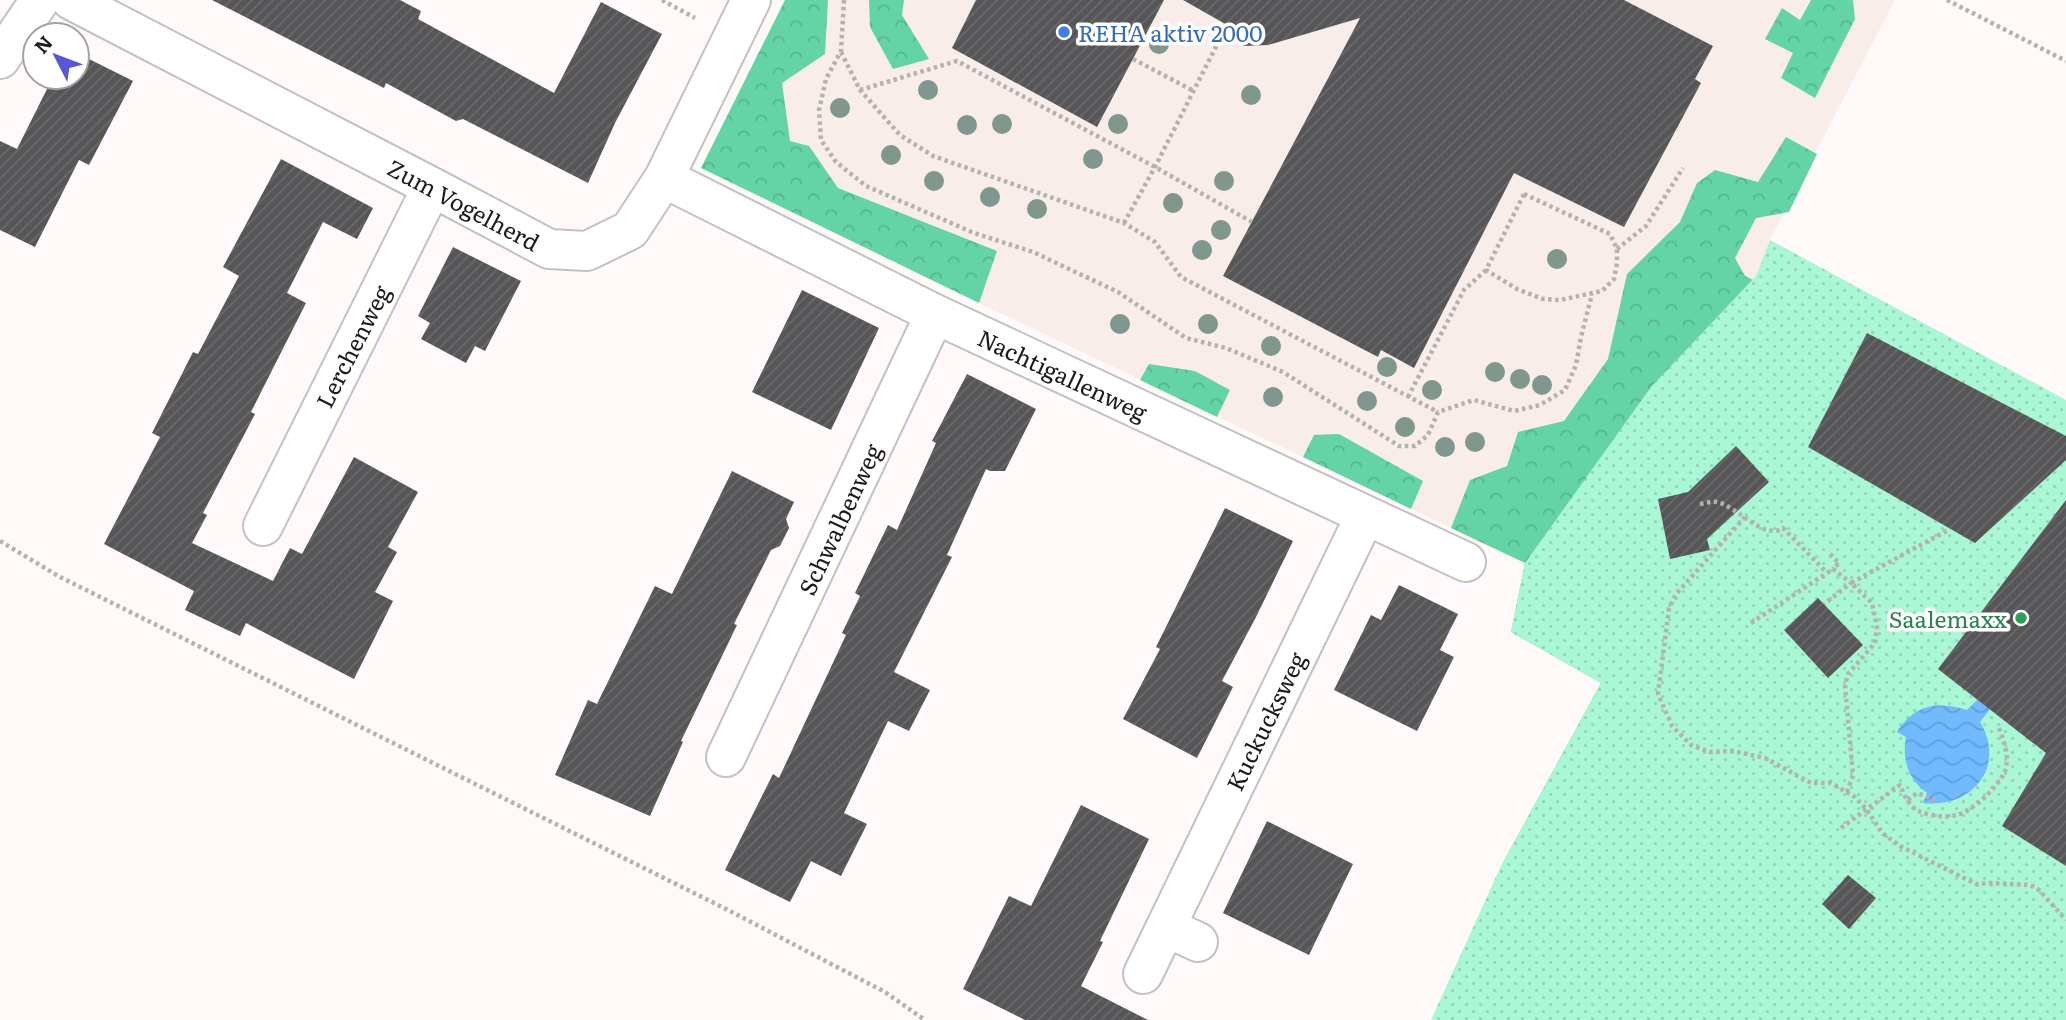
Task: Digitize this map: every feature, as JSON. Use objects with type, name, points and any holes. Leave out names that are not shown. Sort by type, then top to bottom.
[{"type":"street","points":[[0,59],[40,0]]},
{"type":"street","name":"Zum Vogelherd","points":[[71,0],[549,249],[587,251],[630,230],[664,178],[751,0]]},
{"type":"street","name":"Nachtigallenweg","points":[[664,178],[935,314],[1466,562]]},
{"type":"street","name":"Lerchenweg","points":[[275,516],[432,187]]},
{"type":"street","name":"Schwalbenweg","points":[[726,757],[757,730],[935,314]]},
{"type":"street","name":"Kuckucksweg","points":[[1143,974],[1182,935],[1365,516]]},
{"type":"path","points":[[844,0],[841,51],[826,79],[819,110],[821,140],[836,162],[866,186],[974,233],[1033,252],[1118,292],[1186,338],[1226,348],[1283,372],[1399,446],[1415,446],[1428,435],[1438,412]]},
{"type":"path","points":[[1947,0],[2066,61]]},
{"type":"path","points":[[1124,223],[1227,25]]},
{"type":"path","points":[[841,51],[860,90],[900,135],[933,156],[1124,223],[1155,242],[1181,276],[1438,412],[1474,400],[1514,411],[1540,405],[1565,390],[1576,365],[1592,294]]},
{"type":"path","points":[[1133,59],[1194,90]]},
{"type":"path","points":[[860,90],[957,61],[1252,222]]},
{"type":"path","points":[[1617,248],[1646,226],[1683,168]]},
{"type":"path","points":[[1408,397],[1464,290],[1486,270],[1524,194],[1610,234],[1617,248],[1614,279],[1602,291],[1560,300],[1543,299],[1517,289],[1486,270]]},
{"type":"path","points":[[1700,504],[1715,501],[1768,531],[1777,532],[1783,528],[1827,573]]},
{"type":"path","points":[[1745,517],[1676,594],[1669,608],[1658,694],[1672,726],[1691,745],[1710,751],[1733,751],[1765,758],[1811,783],[1831,783],[1847,792],[1867,810],[1882,833],[1900,846],[1976,884],[2030,885],[2039,890],[2066,920]]},
{"type":"path","points":[[1824,604],[1851,583],[1950,528]]},
{"type":"path","points":[[0,541],[60,577],[726,909],[885,992],[926,1020]]},
{"type":"path","points":[[1751,624],[1833,569],[1839,563],[1830,554]]},
{"type":"path","points":[[1833,569],[1872,603],[1877,627],[1875,643],[1848,674],[1845,685],[1853,775],[1847,792]]},
{"type":"path","points":[[1841,828],[1900,785],[1917,811],[1935,816],[1958,815],[1977,804],[1994,788],[2005,771],[2007,750],[1999,728]]},
{"type":"path","points":[[1908,800],[1917,793],[1933,799],[1940,798]]},
{"type":"shaded area","points":[[785,0],[1895,0],[1770,240],[1756,276],[1651,387],[1525,563],[701,168]]},
{"type":"green space","points":[[785,0],[828,0],[825,54],[782,83],[790,141],[809,146],[838,188],[997,251],[979,303],[701,168]]},
{"type":"green space","points":[[869,0],[904,0],[902,15],[929,59],[893,69],[870,27]]},
{"type":"green space","points":[[1811,0],[1853,0],[1855,19],[1815,98],[1781,78],[1793,53],[1765,39],[1782,8],[1800,20]]},
{"type":"green space","points":[[1786,137],[1817,154],[1789,212],[1756,218],[1735,258],[1745,276],[1817,312],[1685,596],[1500,868],[1601,683],[1511,632],[1525,563],[1451,528],[1470,480],[1507,466],[1518,432],[1564,421],[1608,359],[1627,274],[1680,222],[1697,183],[1715,170],[1758,182]]},
{"type":"green space","name":"Saalemaxx","points":[[1770,240],[2066,400],[2066,1020],[1431,1020],[1500,868],[1601,683],[1511,632],[1525,563],[1651,387],[1756,276]]},
{"type":"green space","points":[[1149,364],[1195,371],[1230,390],[1217,417],[1140,380]]},
{"type":"green space","points":[[1339,434],[1423,481],[1411,509],[1303,457],[1314,435]]},
{"type":"water","points":[[1978,699],[1990,709],[1980,722],[1987,738],[1987,769],[1970,792],[1941,803],[1923,803],[1927,793],[1911,775],[1906,761],[1906,737],[1897,732],[1911,715],[1919,710],[1946,706],[1967,710]]},
{"type":"building","points":[[212,0],[400,0],[421,11],[418,19],[554,93],[601,2],[662,34],[615,123],[588,183],[463,119],[456,121],[386,83],[384,88]]},
{"type":"building","points":[[976,0],[1164,0],[1097,127],[952,48]]},
{"type":"building","points":[[1183,0],[1624,0],[1713,46],[1695,79],[1701,83],[1624,227],[1514,173],[1414,368],[1381,350],[1378,357],[1223,276],[1360,18],[1268,45],[1243,46],[1243,34]]},
{"type":"building","points":[[91,60],[133,81],[89,165],[79,160],[35,247],[0,230],[0,141],[17,149],[46,91],[91,91]]},
{"type":"building","points":[[281,159],[373,208],[357,239],[323,222],[287,293],[306,303],[251,412],[255,414],[203,513],[207,515],[192,543],[273,581],[290,548],[302,554],[354,457],[418,492],[388,547],[397,552],[375,592],[393,601],[354,679],[246,623],[240,636],[185,610],[194,591],[104,544],[160,437],[152,433],[193,352],[198,354],[239,276],[223,267]]},
{"type":"building","points":[[453,247],[521,281],[485,351],[475,346],[466,363],[421,339],[430,323],[418,316]]},
{"type":"building","points":[[802,290],[879,328],[831,430],[752,392]]},
{"type":"building","points":[[1867,333],[2066,436],[2066,460],[1975,543],[1808,447]]},
{"type":"building","points":[[967,374],[1036,409],[1005,471],[986,469],[947,555],[952,557],[894,672],[930,690],[909,731],[888,721],[844,813],[867,824],[841,876],[811,861],[790,902],[725,870],[773,774],[779,778],[846,635],[842,633],[860,596],[855,593],[888,525],[897,530],[936,443],[932,441]]},
{"type":"building","points":[[1736,446],[1769,482],[1707,539],[1710,550],[1670,559],[1658,499],[1688,492]]},
{"type":"building","points":[[732,471],[794,502],[786,519],[789,528],[780,546],[771,550],[734,624],[737,625],[681,741],[683,742],[650,816],[555,775],[588,700],[597,704],[655,586],[672,594]]},
{"type":"building","points":[[2066,500],[2066,866],[2002,826],[2046,753],[1938,669]]},
{"type":"building","points":[[1225,508],[1293,541],[1222,681],[1233,687],[1197,758],[1123,719],[1160,649],[1156,647]]},
{"type":"building","points":[[1399,585],[1458,614],[1440,650],[1454,657],[1417,731],[1334,690],[1371,615],[1381,620]]},
{"type":"building","points":[[1818,598],[1863,645],[1828,678],[1784,630]]},
{"type":"building","points":[[1081,805],[1149,839],[1081,986],[1148,1020],[1025,1020],[963,989],[1009,896],[1031,906]]},
{"type":"building","points":[[1267,821],[1353,864],[1309,955],[1223,913]]},
{"type":"building","points":[[1848,875],[1876,898],[1849,929],[1822,904]]},
{"type":"place","name":"REHA aktiv 2000","points":[[1064,32]]},
{"type":"place","name":"Saalemaxx","points":[[2021,618]]}]
